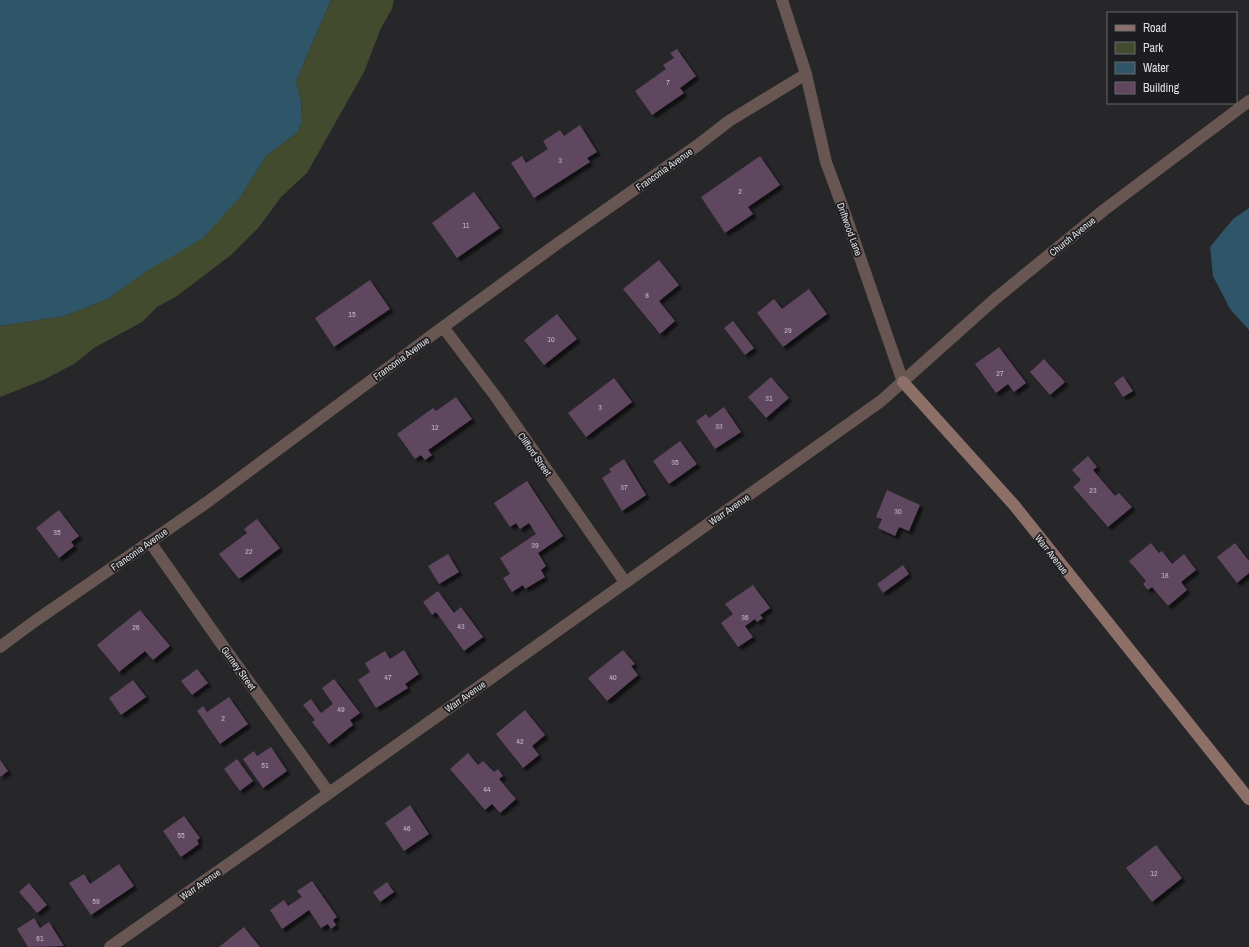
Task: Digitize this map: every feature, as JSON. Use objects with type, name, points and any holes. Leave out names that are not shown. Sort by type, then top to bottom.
[{"type":"street","name":"Driftwood Lane","points":[[782,0],[806,74],[826,162],[903,382]]},
{"type":"street","name":"Franconia Avenue","points":[[0,647],[206,503],[442,327],[698,145],[729,121],[806,74]]},
{"type":"street","name":"Church Avenue","points":[[903,382],[995,299],[1104,210],[1249,101]]},
{"type":"street","name":"Clifford Street","points":[[442,327],[496,398],[625,582]]},
{"type":"street","name":"Warr Avenue","points":[[110,947],[881,401],[903,382],[1014,506],[1249,799]]},
{"type":"street","name":"Gurney Street","points":[[150,542],[329,793]]},
{"type":"green space","points":[[331,0],[394,0],[392,9],[381,28],[364,72],[307,173],[281,197],[259,227],[231,255],[177,296],[157,307],[142,322],[94,348],[74,364],[43,380],[0,397],[0,326],[64,316],[108,299],[147,271],[241,196],[266,156],[298,132],[302,122],[301,101],[296,81]]},
{"type":"water","points":[[0,0],[331,0],[296,81],[301,101],[302,122],[298,132],[266,156],[241,196],[203,238],[147,271],[108,299],[64,316],[0,326]]},
{"type":"water","points":[[1249,208],[1249,330],[1230,309],[1213,276],[1210,247],[1233,219]]},
{"type":"building","points":[[677,49],[696,76],[680,88],[684,93],[652,115],[635,91],[666,69],[663,65],[674,58],[670,53]]},
{"type":"building","points":[[580,125],[597,152],[587,158],[590,162],[534,198],[511,163],[522,156],[526,163],[548,149],[543,141],[560,130],[564,136]]},
{"type":"building","points":[[760,156],[780,185],[748,207],[753,214],[725,233],[701,197]]},
{"type":"building","points":[[474,192],[500,228],[457,258],[432,223]]},
{"type":"building","points":[[659,260],[679,285],[659,301],[675,321],[660,334],[623,289]]},
{"type":"building","points":[[370,280],[390,309],[334,347],[315,318]]},
{"type":"building","points":[[809,289],[827,314],[783,347],[757,313],[774,299],[782,309]]},
{"type":"building","points":[[557,314],[577,339],[544,365],[524,340]]},
{"type":"building","points":[[733,321],[754,348],[745,355],[724,328]]},
{"type":"building","points":[[999,347],[1026,383],[1014,392],[1008,384],[996,393],[975,364]]},
{"type":"building","points":[[1044,359],[1065,382],[1050,395],[1030,372]]},
{"type":"building","points":[[1123,376],[1133,391],[1123,397],[1114,383]]},
{"type":"building","points":[[771,377],[789,398],[766,418],[748,397]]},
{"type":"building","points":[[614,378],[632,402],[586,437],[568,413]]},
{"type":"building","points":[[456,397],[472,419],[428,450],[432,455],[425,460],[421,455],[415,459],[397,434],[433,408],[436,411]]},
{"type":"building","points":[[724,407],[741,432],[715,449],[696,421],[706,414],[709,418]]},
{"type":"building","points":[[680,441],[697,464],[669,484],[653,461]]},
{"type":"building","points":[[1088,456],[1097,467],[1093,470],[1115,496],[1119,493],[1132,507],[1108,527],[1073,487],[1081,480],[1072,470]]},
{"type":"building","points":[[624,459],[646,495],[622,511],[602,478],[611,472],[609,469]]},
{"type":"building","points":[[527,481],[563,536],[538,553],[546,566],[541,570],[545,577],[525,589],[523,585],[512,592],[503,578],[510,574],[500,558],[536,534],[529,523],[520,529],[516,523],[510,527],[494,503]]},
{"type":"building","points":[[887,490],[920,505],[909,531],[899,527],[895,536],[878,528],[882,519],[876,517]]},
{"type":"building","points":[[59,510],[79,536],[71,542],[74,546],[59,558],[36,528]]},
{"type":"building","points":[[257,519],[280,548],[239,579],[219,554],[247,533],[244,529]]},
{"type":"building","points":[[1151,543],[1159,553],[1162,551],[1172,564],[1184,554],[1196,570],[1181,582],[1187,590],[1168,606],[1152,587],[1148,590],[1143,584],[1146,581],[1129,561]]},
{"type":"building","points":[[1235,543],[1249,561],[1249,573],[1237,583],[1217,557]]},
{"type":"building","points":[[448,554],[459,572],[439,584],[428,566]]},
{"type":"building","points":[[903,565],[909,574],[883,593],[877,584]]},
{"type":"building","points":[[753,585],[770,608],[760,615],[763,618],[757,622],[755,619],[745,626],[753,637],[738,647],[721,623],[733,614],[725,604]]},
{"type":"building","points":[[438,591],[454,613],[461,607],[483,637],[464,651],[436,612],[432,615],[423,602]]},
{"type":"building","points":[[140,610],[170,646],[153,660],[145,651],[119,672],[97,645]]},
{"type":"building","points":[[404,650],[419,674],[405,684],[408,688],[376,708],[358,680],[370,672],[365,663],[385,651],[390,659]]},
{"type":"building","points":[[623,650],[635,664],[631,666],[638,675],[607,701],[588,678]]},
{"type":"building","points":[[197,669],[208,683],[192,695],[181,681]]},
{"type":"building","points":[[334,679],[360,713],[350,720],[353,725],[329,744],[312,722],[315,720],[303,705],[311,699],[321,713],[333,704],[322,688]]},
{"type":"building","points":[[133,680],[146,697],[121,715],[109,698]]},
{"type":"building","points":[[229,697],[248,724],[220,744],[197,711],[203,706],[207,712]]},
{"type":"building","points":[[525,710],[545,735],[532,746],[539,755],[523,768],[496,734]]},
{"type":"building","points":[[271,747],[287,771],[263,788],[243,759],[254,751],[257,756]]},
{"type":"building","points":[[468,753],[478,765],[483,761],[494,772],[498,769],[503,776],[499,779],[516,799],[500,813],[492,804],[485,810],[450,769]]},
{"type":"building","points":[[237,759],[253,781],[240,791],[224,769]]},
{"type":"building","points":[[0,760],[8,771],[0,777]]},
{"type":"building","points":[[410,805],[429,834],[404,851],[385,823]]},
{"type":"building","points":[[184,816],[200,838],[197,840],[199,844],[181,857],[163,831]]},
{"type":"building","points":[[1156,845],[1182,878],[1152,902],[1126,868]]},
{"type":"building","points":[[119,864],[134,886],[91,915],[69,883],[84,874],[90,884]]},
{"type":"building","points":[[312,881],[337,917],[333,920],[336,925],[331,929],[328,924],[321,928],[309,910],[282,929],[270,910],[284,900],[288,906],[302,897],[297,891]]},
{"type":"building","points":[[387,882],[394,892],[380,902],[373,892]]},
{"type":"building","points":[[29,883],[47,905],[37,913],[19,892]]},
{"type":"building","points":[[34,918],[40,928],[49,922],[64,946],[28,947],[17,929]]},
{"type":"building","points":[[244,927],[260,947],[219,947]]}]
